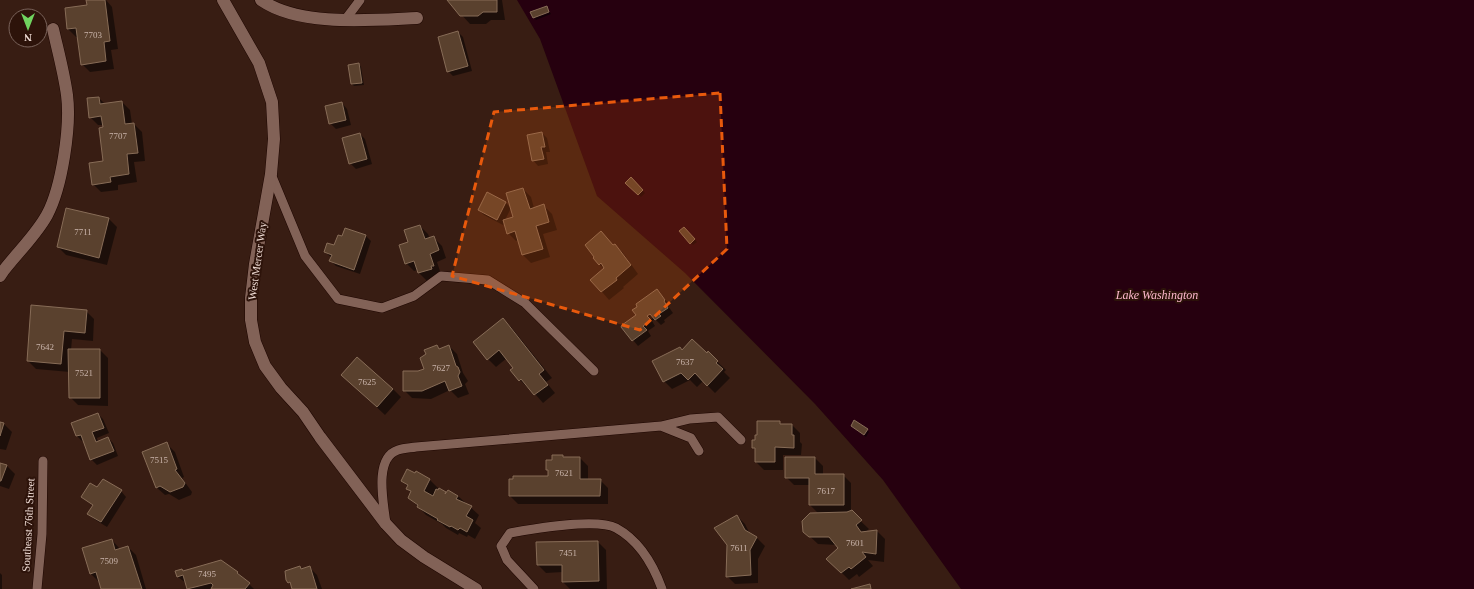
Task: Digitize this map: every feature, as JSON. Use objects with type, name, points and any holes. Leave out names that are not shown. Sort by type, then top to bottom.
[{"type":"street","name":"West Mercer Way","points":[[223,0],[259,63],[272,102],[274,138],[271,174],[254,264],[251,298],[251,320],[255,342],[266,366],[281,388],[303,412],[320,437],[386,524],[401,540],[424,557],[476,589]]},
{"type":"street","points":[[261,0],[267,4],[295,14],[320,18],[345,20],[417,18]]},
{"type":"street","points":[[0,276],[39,228],[48,214],[54,199],[64,157],[68,135],[67,96],[53,30]]},
{"type":"lane","points":[[345,20],[360,0]]},
{"type":"lane","points":[[271,174],[305,256],[338,299],[382,308],[414,296],[441,276],[488,280],[525,303],[594,371]]},
{"type":"lane","points":[[386,524],[382,472],[386,459],[397,450],[416,447],[661,426],[690,419],[718,417],[741,440]]},
{"type":"lane","points":[[661,426],[691,438],[699,451]]},
{"type":"lane","name":"Southeast 76th Street","points":[[37,589],[42,534],[43,461]]},
{"type":"lane","points":[[534,589],[507,560],[501,546],[510,533],[544,527],[594,524],[614,527],[636,541],[650,560],[662,589]]},
{"type":"highlighted area","points":[[720,93],[727,249],[640,330],[452,276],[494,112]]},
{"type":"water","name":"Lake Washington","points":[[517,0],[1474,0],[1474,589],[961,589],[883,480],[815,404],[685,273],[597,196],[540,39]]},
{"type":"building","points":[[86,0],[105,0],[110,41],[104,42],[106,61],[81,65],[76,28],[67,29],[65,8],[87,5]]},
{"type":"building","points":[[447,0],[497,0],[497,12],[483,12],[478,16],[460,16]]},
{"type":"building","points":[[547,6],[549,12],[533,18],[530,12]]},
{"type":"building","points":[[458,31],[468,66],[447,72],[438,37]]},
{"type":"building","points":[[359,63],[362,83],[351,84],[348,65]]},
{"type":"building","points":[[99,97],[100,104],[122,101],[125,124],[134,123],[138,153],[127,154],[129,174],[110,177],[111,182],[92,185],[89,163],[103,161],[99,128],[103,127],[101,116],[89,118],[87,98]]},
{"type":"building","points":[[342,102],[346,120],[329,124],[325,106]]},
{"type":"building","points":[[542,132],[545,147],[541,147],[544,159],[532,161],[527,135]]},
{"type":"building","points":[[360,133],[367,159],[349,164],[342,138]]},
{"type":"building","points":[[631,177],[643,190],[638,195],[625,183]]},
{"type":"building","points":[[523,188],[530,209],[544,204],[549,222],[536,226],[543,249],[522,255],[515,231],[507,234],[503,220],[513,217],[506,193]]},
{"type":"building","points":[[487,192],[506,202],[497,220],[478,210]]},
{"type":"building","points":[[66,208],[109,218],[99,258],[57,247]]},
{"type":"building","points":[[420,225],[425,239],[434,236],[439,250],[430,254],[434,266],[431,266],[432,269],[418,273],[414,261],[405,264],[399,245],[408,242],[404,230]]},
{"type":"building","points":[[684,227],[695,239],[690,244],[679,231]]},
{"type":"building","points":[[345,228],[366,235],[354,270],[329,261],[332,255],[324,252],[327,243],[334,245],[338,235],[342,236]]},
{"type":"building","points":[[601,231],[613,245],[615,244],[631,265],[616,278],[617,280],[601,292],[590,280],[604,268],[601,263],[599,265],[593,258],[594,257],[585,245]]},
{"type":"building","points":[[657,289],[665,300],[664,301],[668,308],[659,314],[661,316],[655,320],[650,314],[647,316],[651,320],[643,326],[647,330],[632,341],[621,327],[636,315],[632,310],[637,307],[636,304]]},
{"type":"building","points":[[31,305],[87,310],[85,333],[64,331],[61,364],[27,361]]},
{"type":"building","points":[[503,318],[544,370],[539,374],[548,385],[534,395],[521,379],[519,381],[510,370],[513,368],[499,350],[487,360],[473,342]]},
{"type":"building","points":[[692,339],[707,353],[708,351],[718,361],[716,363],[723,369],[707,386],[695,373],[688,380],[681,373],[663,382],[652,361],[680,347],[682,350]]},
{"type":"building","points":[[437,345],[439,349],[449,345],[456,366],[460,372],[458,376],[462,386],[449,391],[445,381],[422,391],[403,391],[403,371],[418,371],[424,369],[420,358],[426,354],[424,350]]},
{"type":"building","points":[[68,349],[100,349],[100,398],[69,398]]},
{"type":"building","points":[[357,357],[393,389],[377,407],[341,375]]},
{"type":"building","points":[[98,413],[104,428],[92,432],[96,442],[108,437],[114,451],[90,460],[81,435],[76,436],[71,423]]},
{"type":"building","points":[[854,420],[868,429],[864,435],[851,426]]},
{"type":"building","points":[[757,421],[780,421],[780,424],[792,424],[794,448],[775,447],[775,462],[755,462],[755,448],[752,448],[752,440],[755,440],[755,435],[757,435]]},
{"type":"building","points":[[0,422],[4,423],[0,436]]},
{"type":"building","points":[[167,442],[177,469],[175,470],[185,483],[183,487],[170,492],[160,486],[156,488],[142,452]]},
{"type":"building","points":[[552,455],[563,455],[563,457],[580,457],[580,479],[601,479],[600,496],[509,496],[509,479],[513,479],[513,476],[548,476],[548,470],[546,470],[546,460],[552,460]]},
{"type":"building","points":[[785,457],[815,457],[815,474],[844,474],[844,505],[809,505],[809,478],[785,478]]},
{"type":"building","points":[[0,463],[7,465],[1,481],[0,481]]},
{"type":"building","points":[[407,469],[415,473],[416,471],[430,479],[424,491],[433,496],[436,489],[438,490],[439,488],[446,492],[445,494],[448,490],[458,496],[456,499],[472,506],[466,516],[473,520],[467,532],[460,528],[458,530],[451,526],[450,527],[437,520],[438,519],[417,507],[418,505],[408,498],[411,491],[406,489],[408,485],[401,481]]},
{"type":"building","points":[[103,479],[122,490],[101,522],[87,514],[93,505],[81,497],[90,483],[97,487]]},
{"type":"building","points":[[852,510],[862,520],[856,525],[861,532],[877,530],[876,554],[862,552],[866,557],[851,569],[849,567],[841,573],[826,559],[838,548],[829,537],[809,537],[803,532],[802,521],[810,513],[847,512]]},
{"type":"building","points":[[737,515],[745,530],[757,537],[750,550],[751,575],[726,577],[727,545],[714,528]]},
{"type":"building","points":[[112,539],[115,550],[128,546],[142,589],[101,589],[96,572],[90,574],[82,548]]},
{"type":"building","points":[[598,541],[599,581],[562,582],[562,565],[537,565],[536,542]]},
{"type":"building","points":[[221,560],[250,583],[245,589],[211,589],[213,585],[211,583],[187,589],[183,575],[177,577],[175,571],[182,569],[183,571]]},
{"type":"building","points":[[300,566],[301,569],[310,566],[317,589],[292,589],[290,582],[288,583],[286,580],[285,571]]},
{"type":"building","points":[[870,584],[871,589],[851,589]]}]
